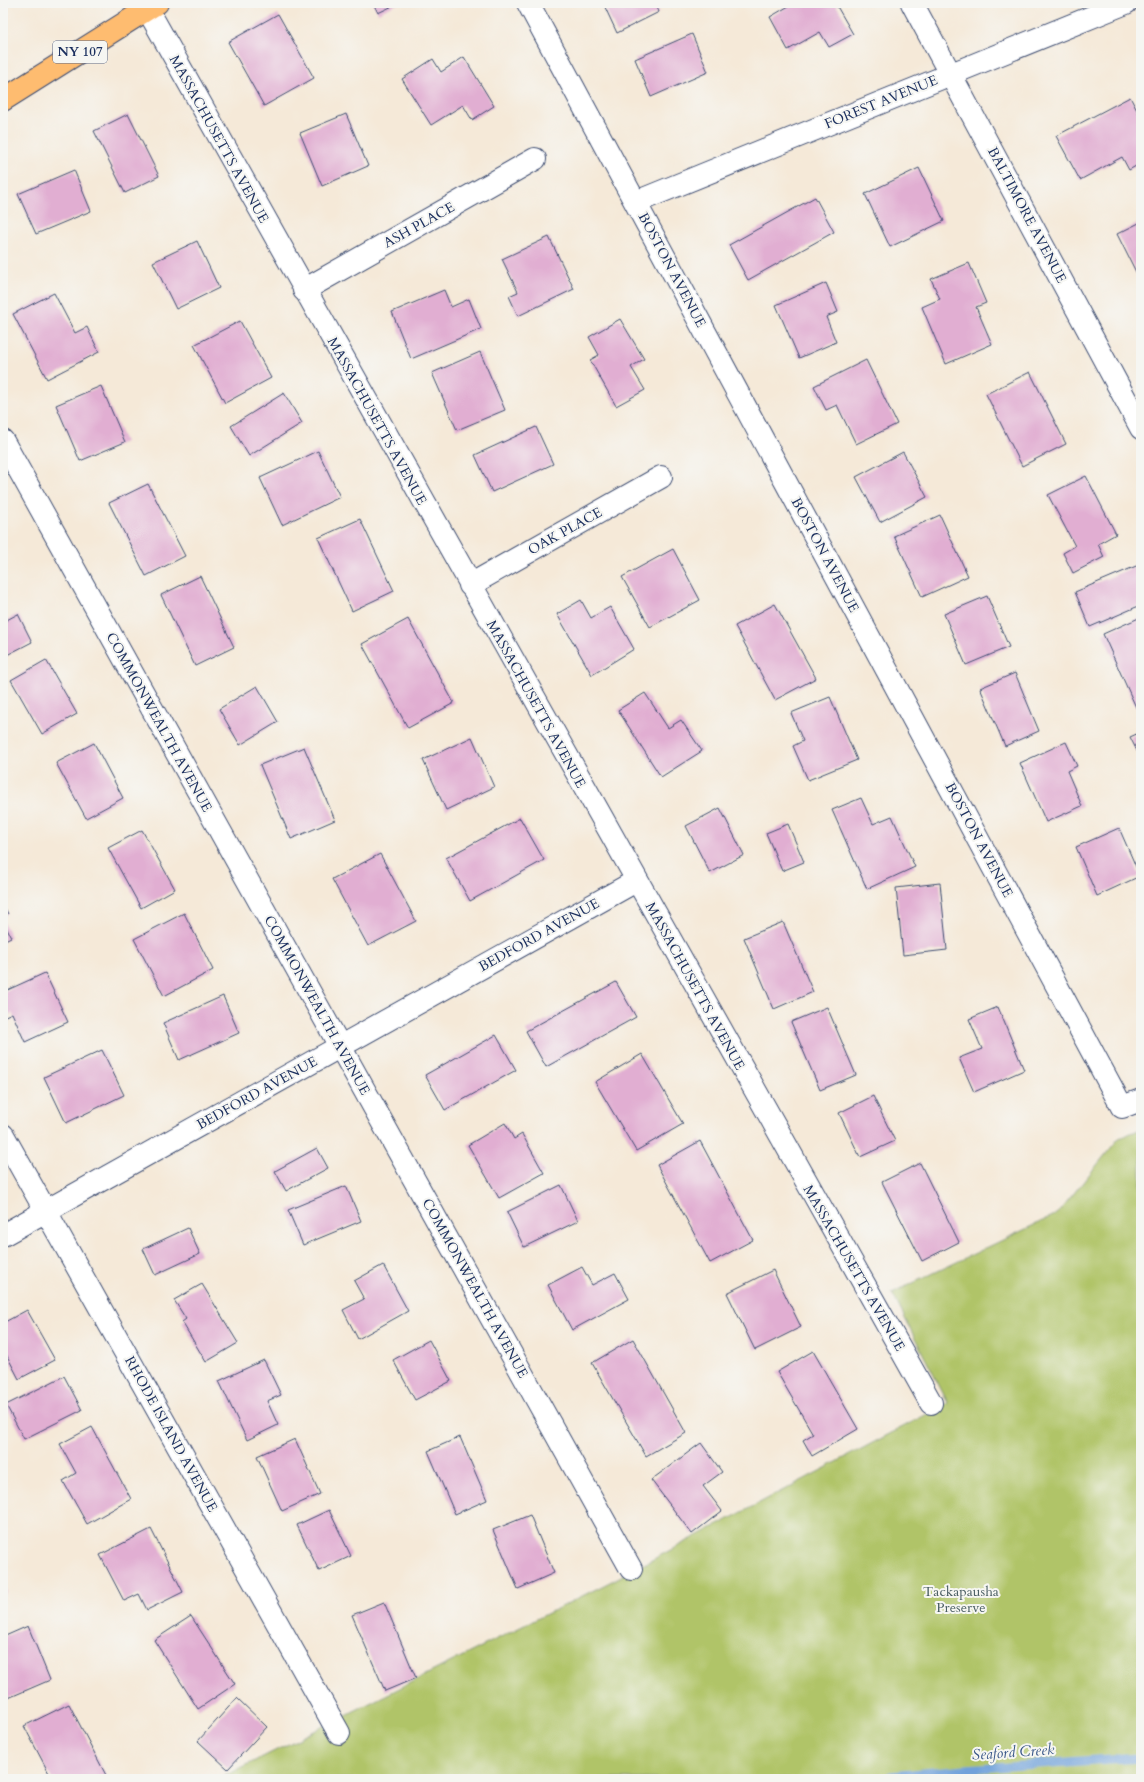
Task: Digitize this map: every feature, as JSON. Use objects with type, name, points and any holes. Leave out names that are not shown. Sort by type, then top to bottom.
[{"type":"main road","name":"NY 107","points":[[3,100],[149,5]]},
{"type":"street","name":"BOSTON AVENUE","points":[[528,3],[1132,1103]]},
{"type":"street","name":"BALTIMORE AVENUE","points":[[912,3],[1141,428]]},
{"type":"street","name":"FOREST AVENUE","points":[[636,202],[1126,3]]},
{"type":"street","name":"MASSACHUSETTS AVENUE","points":[[149,5],[304,290],[931,1403]]},
{"type":"street","name":"ASH PLACE","points":[[304,290],[534,159]]},
{"type":"street","name":"COMMONWEALTH AVENUE","points":[[3,441],[631,1569]]},
{"type":"street","name":"OAK PLACE","points":[[470,585],[661,477]]},
{"type":"street","name":"BEDFORD AVENUE","points":[[3,1235],[636,881]]},
{"type":"street","name":"RHODE ISLAND AVENUE","points":[[3,1135],[339,1733]]},
{"type":"green space","name":"Tackapausha Preserve","points":[[1141,1129],[1141,1779],[219,1779],[612,1581],[948,1403],[892,1293],[1057,1214],[1119,1138]]},
{"type":"building","points":[[373,3],[399,3],[378,13]]},
{"type":"building","points":[[603,3],[655,3],[659,12],[617,33]]},
{"type":"building","points":[[794,3],[835,3],[853,34],[829,47],[820,32],[788,50],[770,17]]},
{"type":"building","points":[[278,14],[314,78],[264,106],[228,42]]},
{"type":"building","points":[[692,34],[708,72],[651,97],[635,59]]},
{"type":"building","points":[[464,57],[494,106],[472,120],[463,105],[431,125],[402,79],[433,59],[441,72]]},
{"type":"building","points":[[1130,97],[1141,118],[1141,163],[1129,170],[1122,157],[1080,180],[1056,136]]},
{"type":"building","points":[[128,114],[159,176],[125,193],[94,131]]},
{"type":"building","points":[[346,114],[368,166],[322,186],[300,133]]},
{"type":"building","points":[[919,168],[944,221],[890,247],[865,194]]},
{"type":"building","points":[[74,170],[91,211],[36,234],[18,194]]},
{"type":"building","points":[[815,197],[834,232],[748,280],[729,245]]},
{"type":"building","points":[[1141,222],[1141,282],[1117,234]]},
{"type":"building","points":[[549,237],[574,289],[518,316],[509,296],[518,292],[502,259]]},
{"type":"building","points":[[197,241],[219,288],[176,309],[153,262]]},
{"type":"building","points":[[969,263],[986,303],[976,307],[992,344],[946,364],[922,307],[940,299],[931,279]]},
{"type":"building","points":[[826,283],[838,312],[826,317],[836,342],[799,358],[776,305]]},
{"type":"building","points":[[444,290],[451,307],[469,299],[481,329],[411,359],[392,312]]},
{"type":"building","points":[[54,293],[75,333],[87,327],[99,352],[47,379],[13,314]]},
{"type":"building","points":[[620,319],[644,359],[631,367],[645,390],[616,406],[590,360],[599,355],[589,337]]},
{"type":"building","points":[[240,321],[271,378],[225,403],[194,345]]},
{"type":"building","points":[[480,352],[505,410],[457,430],[432,373]]},
{"type":"building","points":[[866,360],[897,424],[856,444],[837,405],[826,410],[814,386]]},
{"type":"building","points":[[1030,372],[1066,444],[1022,466],[986,394]]},
{"type":"building","points":[[101,386],[125,442],[80,461],[56,405]]},
{"type":"building","points":[[284,393],[302,423],[249,456],[231,426]]},
{"type":"building","points":[[536,427],[553,464],[492,492],[475,455]]},
{"type":"building","points":[[318,451],[340,497],[282,525],[260,478]]},
{"type":"building","points":[[903,452],[927,497],[880,522],[856,477]]},
{"type":"building","points":[[1086,476],[1116,534],[1098,544],[1104,557],[1073,573],[1063,553],[1075,546],[1048,495]]},
{"type":"building","points":[[148,484],[185,556],[146,576],[109,503]]},
{"type":"building","points":[[940,515],[968,576],[922,597],[894,536]]},
{"type":"building","points":[[360,519],[394,591],[352,611],[318,538]]},
{"type":"building","points":[[673,549],[700,600],[650,627],[622,577]]},
{"type":"building","points":[[1141,564],[1141,605],[1090,627],[1075,592]]},
{"type":"building","points":[[200,576],[234,647],[195,666],[161,595]]},
{"type":"building","points":[[987,596],[1009,647],[966,665],[944,614]]},
{"type":"building","points":[[581,600],[591,618],[610,607],[634,649],[592,675],[557,614]]},
{"type":"building","points":[[775,604],[816,678],[775,700],[735,626]]},
{"type":"building","points":[[18,614],[32,642],[3,657],[3,622]]},
{"type":"building","points":[[1141,617],[1141,713],[1139,714],[1103,634]]},
{"type":"building","points":[[408,619],[454,703],[408,728],[362,644]]},
{"type":"building","points":[[46,660],[77,714],[42,734],[11,680]]},
{"type":"building","points":[[1015,673],[1039,731],[1005,746],[980,688]]},
{"type":"building","points":[[257,686],[278,722],[240,745],[219,709]]},
{"type":"building","points":[[645,693],[668,728],[681,720],[702,751],[661,777],[618,710]]},
{"type":"building","points":[[830,697],[857,760],[808,780],[793,746],[803,741],[791,713]]},
{"type":"building","points":[[1141,732],[1141,759],[1130,737]]},
{"type":"building","points":[[472,737],[494,787],[446,810],[423,760]]},
{"type":"building","points":[[1066,742],[1077,766],[1067,771],[1082,806],[1046,822],[1020,763]]},
{"type":"building","points":[[94,743],[123,798],[86,818],[56,763]]},
{"type":"building","points":[[304,747],[335,820],[291,839],[260,765]]},
{"type":"building","points":[[861,798],[873,824],[892,816],[915,867],[867,889],[832,810]]},
{"type":"building","points":[[720,808],[744,855],[710,873],[686,826]]},
{"type":"building","points":[[520,818],[544,860],[470,901],[446,858]]},
{"type":"building","points":[[788,824],[804,862],[782,871],[766,833]]},
{"type":"building","points":[[1119,828],[1140,876],[1097,896],[1076,847]]},
{"type":"building","points":[[142,830],[175,889],[141,908],[108,848]]},
{"type":"building","points":[[380,854],[416,921],[368,946],[332,879]]},
{"type":"building","points":[[940,883],[947,950],[903,955],[896,888]]},
{"type":"building","points":[[3,904],[8,914],[3,916]]},
{"type":"building","points":[[184,913],[213,970],[164,996],[134,939]]},
{"type":"building","points":[[3,921],[11,937],[3,941]]},
{"type":"building","points":[[783,922],[813,992],[774,1009],[744,938]]},
{"type":"building","points":[[45,973],[68,1022],[25,1042],[12,1013],[3,1017],[3,992]]},
{"type":"building","points":[[616,982],[636,1017],[546,1067],[526,1031]]},
{"type":"building","points":[[223,996],[239,1033],[179,1060],[163,1023]]},
{"type":"building","points":[[827,1007],[856,1075],[820,1090],[791,1022]]},
{"type":"building","points":[[998,1007],[1024,1070],[974,1092],[959,1058],[982,1049],[969,1019]]},
{"type":"building","points":[[496,1035],[516,1070],[445,1110],[425,1075]]},
{"type":"building","points":[[102,1050],[124,1095],[66,1123],[44,1077]]},
{"type":"building","points":[[642,1054],[683,1124],[636,1151],[595,1082]]},
{"type":"building","points":[[873,1096],[895,1141],[860,1157],[839,1113]]},
{"type":"building","points":[[505,1123],[514,1139],[522,1134],[544,1173],[499,1198],[468,1145]]},
{"type":"building","points":[[700,1141],[753,1240],[710,1263],[657,1165]]},
{"type":"building","points":[[317,1148],[328,1168],[286,1191],[275,1171]]},
{"type":"building","points":[[920,1163],[959,1242],[922,1261],[882,1182]]},
{"type":"building","points":[[561,1185],[578,1221],[524,1247],[507,1212]]},
{"type":"building","points":[[346,1186],[361,1221],[303,1245],[288,1210]]},
{"type":"building","points":[[188,1228],[200,1254],[155,1275],[143,1249]]},
{"type":"building","points":[[383,1265],[408,1311],[358,1339],[343,1310],[364,1299],[354,1281]]},
{"type":"building","points":[[582,1267],[592,1285],[615,1273],[629,1299],[572,1330],[548,1285]]},
{"type":"building","points":[[773,1270],[801,1327],[755,1350],[727,1293]]},
{"type":"building","points":[[202,1284],[238,1343],[206,1362],[182,1322],[186,1319],[174,1300]]},
{"type":"building","points":[[27,1310],[55,1360],[19,1379],[5,1352],[3,1354],[3,1323]]},
{"type":"building","points":[[633,1339],[686,1433],[646,1456],[592,1363]]},
{"type":"building","points":[[429,1340],[451,1381],[415,1400],[393,1360]]},
{"type":"building","points":[[813,1351],[858,1429],[812,1456],[803,1440],[813,1434],[777,1372]]},
{"type":"building","points":[[264,1360],[281,1395],[267,1401],[278,1425],[247,1440],[219,1381]]},
{"type":"building","points":[[64,1376],[82,1410],[24,1439],[6,1405]]},
{"type":"building","points":[[92,1427],[131,1499],[87,1524],[63,1481],[76,1473],[60,1444]]},
{"type":"building","points":[[460,1437],[487,1500],[455,1514],[428,1451]]},
{"type":"building","points":[[295,1439],[320,1494],[282,1511],[257,1456]]},
{"type":"building","points":[[701,1443],[722,1472],[703,1486],[722,1511],[692,1534],[651,1480]]},
{"type":"building","points":[[329,1510],[351,1556],[319,1571],[297,1525]]},
{"type":"building","points":[[530,1515],[554,1573],[518,1589],[493,1530]]},
{"type":"building","points":[[151,1529],[183,1592],[147,1610],[139,1594],[124,1601],[100,1555]]},
{"type":"building","points":[[3,1585],[7,1592],[3,1595]]},
{"type":"building","points":[[384,1602],[416,1678],[385,1691],[352,1615]]},
{"type":"building","points":[[191,1616],[235,1684],[198,1709],[154,1640]]},
{"type":"building","points":[[28,1626],[50,1680],[6,1699],[3,1692],[3,1637]]},
{"type":"building","points":[[237,1698],[267,1727],[228,1769],[198,1741]]},
{"type":"building","points":[[69,1704],[108,1779],[52,1779],[24,1726]]},
{"type":"waterway","name":"Seaford Creek","points":[[888,1779],[891,1776],[965,1769],[1141,1757]]}]
